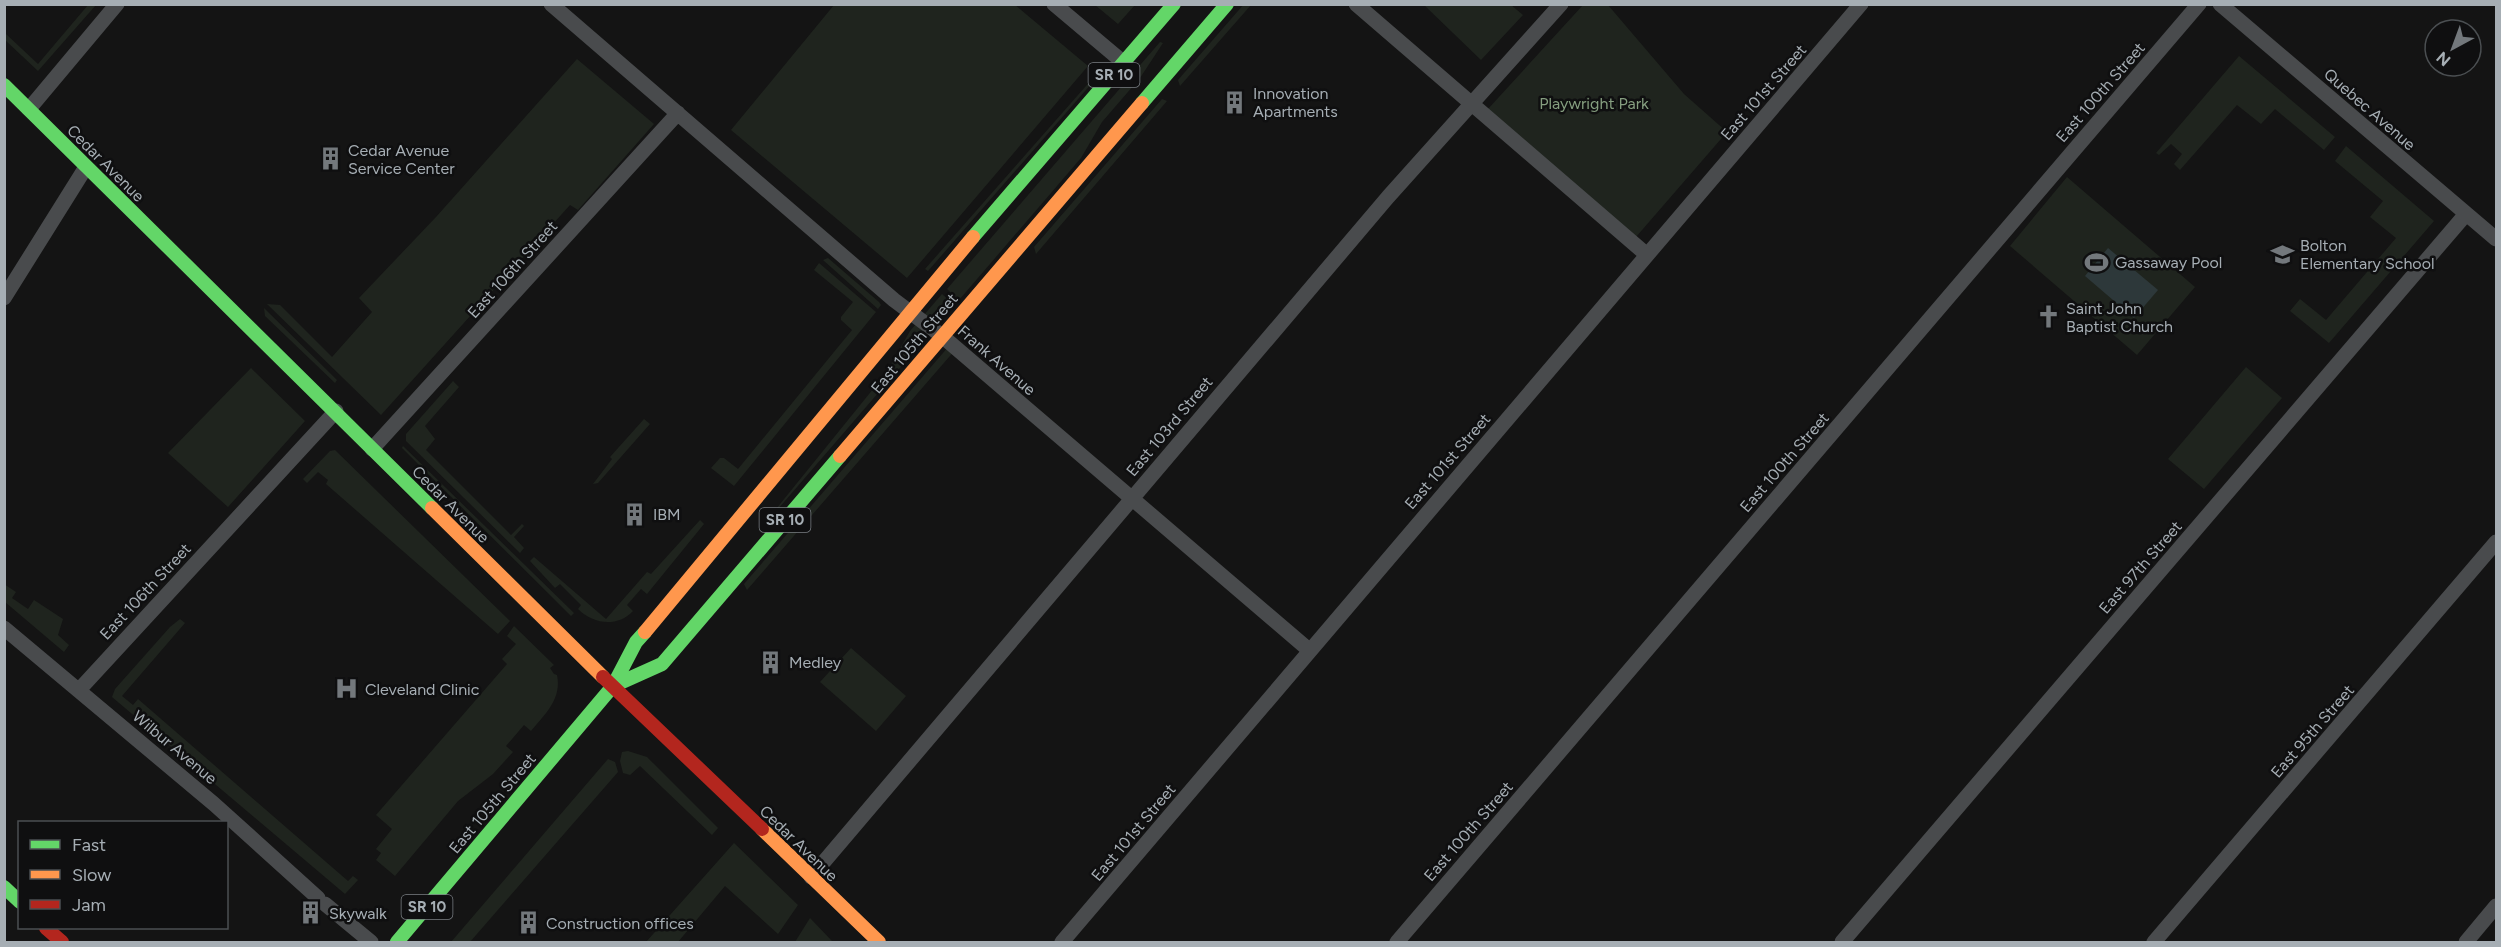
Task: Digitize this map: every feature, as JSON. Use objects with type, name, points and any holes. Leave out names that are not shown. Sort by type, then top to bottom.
[{"type":"main road","name":"East 105th Street","points":[[397,942],[613,686],[636,642],[909,312],[1174,4]]},
{"type":"main road","name":"East 105th Street","points":[[613,686],[662,664],[1227,4]]},
{"type":"main road","name":"Cedar Avenue","points":[[4,85],[613,686],[879,942]]},
{"type":"main road","points":[[4,887],[18,900]]},
{"type":"main road","points":[[48,929],[62,942]]},
{"type":"street","points":[[29,109],[117,4]]},
{"type":"street","name":"Frank Avenue","points":[[551,4],[909,312],[942,336],[1309,650]]},
{"type":"street","points":[[1054,4],[1124,63]]},
{"type":"street","points":[[1356,4],[1647,255]]},
{"type":"street","name":"East 103rd Street","points":[[811,877],[1388,197],[1561,4]]},
{"type":"street","name":"East 101st Street","points":[[1062,942],[1861,4]]},
{"type":"street","name":"East 100th Street","points":[[1396,942],[2199,4]]},
{"type":"street","name":"Quebec Avenue","points":[[2220,4],[2496,239]]},
{"type":"street","name":"East 106th Street","points":[[372,449],[678,113]]},
{"type":"street","points":[[4,298],[86,167]]},
{"type":"street","name":"East 97th Street","points":[[1842,942],[2466,214]]},
{"type":"street","name":"East 106th Street","points":[[79,690],[336,411]]},
{"type":"street","name":"East 95th Street","points":[[2154,942],[2496,542]]},
{"type":"street","name":"Wilbur Avenue","points":[[4,628],[214,804],[371,942]]},
{"type":"street","points":[[2466,942],[2496,906]]},
{"type":"green space","points":[[1244,4],[1251,5],[1180,86],[1178,80]]},
{"type":"green space","points":[[88,5],[96,5],[38,71],[5,40],[6,34],[38,64]]},
{"type":"green space","points":[[834,5],[1015,5],[1088,66],[907,278],[731,130]]},
{"type":"green space","points":[[1095,5],[1135,5],[1118,24]]},
{"type":"green space","points":[[1424,5],[1511,5],[1523,15],[1481,60]]},
{"type":"green space","name":"Playwright Park","points":[[1583,5],[1608,5],[1684,94],[1727,132],[1636,237],[1488,109]]},
{"type":"green space","points":[[1160,42],[1163,43],[1140,78],[1102,122],[1081,158],[959,300],[947,289]]},
{"type":"green space","points":[[2239,56],[2335,137],[2324,150],[2275,109],[2261,124],[2237,105],[2180,170],[2174,164],[2182,154],[2171,144],[2159,155],[2156,153]]},
{"type":"green space","points":[[577,59],[654,124],[578,210],[570,205],[381,415],[267,304],[280,305],[332,357],[372,312],[359,298],[436,217]]},
{"type":"green space","points":[[1100,70],[1099,75],[928,271],[925,269]]},
{"type":"green space","points":[[1162,99],[1167,101],[1036,254],[1034,247]]},
{"type":"green space","points":[[2346,146],[2434,221],[2329,343],[2290,311],[2300,299],[2326,320],[2396,238],[2370,217],[2383,201],[2335,161]]},
{"type":"green space","name":"Gassaway Pool","points":[[2067,177],[2195,287],[2137,355],[2010,246]]},
{"type":"green space","points":[[828,258],[879,302],[881,305],[878,309],[823,260]]},
{"type":"green space","points":[[819,263],[876,312],[734,486],[711,468],[720,458],[724,458],[738,469],[852,330],[841,320],[841,317],[853,302],[814,270]]},
{"type":"green space","points":[[942,294],[954,305],[772,516],[886,373],[910,331]]},
{"type":"green space","points":[[264,308],[337,380],[335,383],[265,316]]},
{"type":"green space","points":[[949,346],[956,349],[747,590],[744,584]]},
{"type":"green space","points":[[2246,367],[2282,398],[2204,489],[2168,459]]},
{"type":"green space","points":[[251,368],[305,421],[228,507],[168,453]]},
{"type":"green space","points":[[453,381],[459,387],[425,426],[435,439],[426,450],[511,535],[522,524],[524,526],[514,537],[524,548],[520,553],[406,441],[406,434]]},
{"type":"green space","points":[[644,419],[650,424],[598,483],[593,484],[612,459],[610,457]]},
{"type":"green space","points":[[403,446],[574,613],[571,616],[402,448]]},
{"type":"green space","points":[[335,450],[510,621],[498,634],[326,484],[328,480],[318,472],[307,483],[303,479],[330,451]]},
{"type":"green space","points":[[700,520],[704,524],[647,594],[641,589],[627,605],[633,611],[613,622],[598,621],[584,614],[578,609],[581,605],[560,584],[555,588],[530,561],[534,557],[606,619],[647,572],[651,574]]},
{"type":"green space","points":[[4,584],[16,592],[12,598],[28,609],[34,600],[63,619],[58,635],[69,645],[64,652],[5,602]]},
{"type":"green space","points":[[180,619],[185,623],[122,696],[133,705],[138,699],[348,881],[353,876],[358,880],[345,894],[112,697],[115,689],[170,627]]},
{"type":"green space","points":[[514,626],[554,665],[550,668],[557,675],[555,699],[531,731],[524,725],[506,746],[513,752],[493,774],[458,801],[395,876],[376,860],[381,853],[376,849],[392,829],[376,815],[507,664],[502,659],[516,644],[507,636]]},
{"type":"green space","points":[[851,648],[906,696],[876,731],[820,682]]},
{"type":"green space","points":[[628,751],[647,757],[718,828],[712,835],[640,766],[630,775],[623,773],[620,761],[622,752]]},
{"type":"green space","points":[[608,759],[615,762],[618,772],[470,942],[451,942]]},
{"type":"green space","points":[[734,843],[798,905],[778,934],[725,886],[678,942],[646,942]]},
{"type":"green space","points":[[810,918],[832,941],[795,942]]},
{"type":"shaded area","points":[[2108,248],[2158,290],[2134,318],[2085,276]]},
{"type":"traffic: fast","points":[[973,237],[1174,4]]},
{"type":"traffic: fast","points":[[1142,103],[1227,4]]},
{"type":"traffic: fast","points":[[4,85],[432,508]]},
{"type":"traffic: fast","points":[[613,686],[662,664],[840,456]]},
{"type":"traffic: fast","points":[[397,942],[613,686],[636,642],[645,632]]},
{"type":"traffic: fast","points":[[4,887],[18,900]]},
{"type":"traffic: slow","points":[[840,456],[1142,103]]},
{"type":"traffic: slow","points":[[645,632],[973,237]]},
{"type":"traffic: slow","points":[[432,508],[603,677]]},
{"type":"traffic: slow","points":[[762,829],[879,942]]},
{"type":"traffic: jam","points":[[603,677],[762,829]]},
{"type":"traffic: jam","points":[[47,929],[62,942]]},
{"type":"place","name":"Innovation Apartments","points":[[1235,102]]},
{"type":"place","name":"Cedar Avenue Service Center","points":[[330,159]]},
{"type":"place","name":"Bolton Elementary School","points":[[2282,254]]},
{"type":"place","name":"Gassaway Pool","points":[[2097,262]]},
{"type":"place","name":"Saint John Baptist Church","points":[[2048,317]]},
{"type":"place","name":"IBM","points":[[635,514]]},
{"type":"place","name":"Medley","points":[[771,662]]},
{"type":"place","name":"Cleveland Clinic","points":[[347,689]]},
{"type":"place","name":"Skywalk","points":[[311,913]]},
{"type":"place","name":"Construction offices","points":[[528,923]]}]
